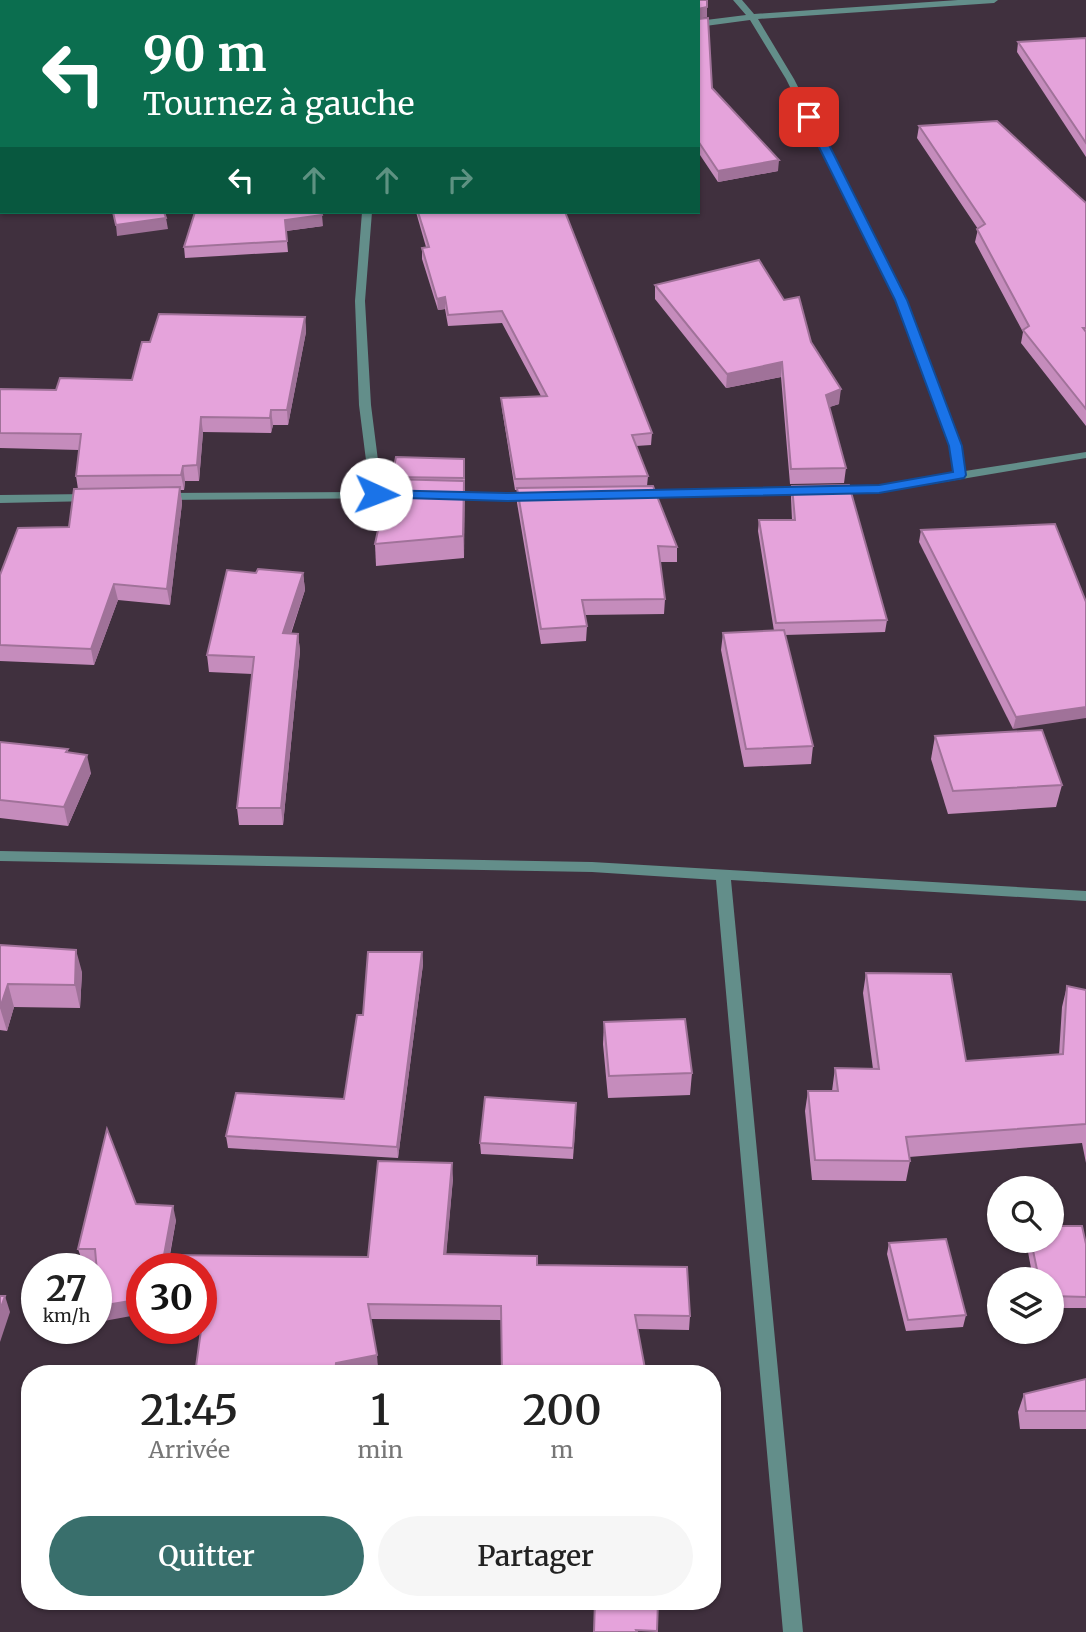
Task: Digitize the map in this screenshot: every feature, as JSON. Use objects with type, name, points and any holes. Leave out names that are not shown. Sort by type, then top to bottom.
[{"type":"street","points":[[737,0],[752,17],[790,79],[901,300],[956,446],[960,475]]},
{"type":"street","points":[[700,24],[752,17],[994,0]]},
{"type":"street","points":[[367,214],[360,301],[365,405],[376,494]]},
{"type":"street","points":[[631,495],[879,489],[1086,456]]},
{"type":"street","points":[[153,497],[376,494],[549,496]]},
{"type":"street","points":[[0,499],[97,498]]},
{"type":"street","points":[[0,856],[592,867],[1086,896]]},
{"type":"street","points":[[723,875],[793,1632]]},
{"type":"building","points":[[700,0],[707,0],[707,7],[700,9]]},
{"type":"building","points":[[708,18],[712,88],[779,160],[718,171],[700,144],[700,19]]},
{"type":"building","points":[[1086,38],[1086,143],[1018,42]]},
{"type":"building","points":[[997,121],[1086,203],[1086,328],[1083,328],[1086,332],[1086,409],[1023,330],[1029,326],[977,229],[985,224],[919,126]]},
{"type":"building","points":[[113,214],[165,214],[166,218],[116,225]]},
{"type":"building","points":[[194,214],[322,215],[285,220],[287,241],[184,247]]},
{"type":"building","points":[[419,214],[566,214],[652,433],[632,435],[648,476],[515,479],[501,398],[547,396],[502,311],[448,315],[445,297],[437,299],[422,248],[429,247]]},
{"type":"building","points":[[759,260],[784,300],[799,297],[811,342],[841,389],[826,395],[846,468],[791,469],[782,362],[727,374],[655,285]]},
{"type":"building","points":[[159,314],[305,317],[287,410],[271,410],[270,418],[201,417],[197,465],[183,466],[181,475],[76,476],[81,434],[0,433],[0,389],[56,390],[60,378],[132,380],[142,342],[150,342]]},
{"type":"building","points":[[396,457],[464,459],[464,478],[392,477]]},
{"type":"building","points":[[389,479],[464,481],[463,536],[375,544]]},
{"type":"building","points":[[849,485],[887,620],[776,623],[759,520],[795,520],[792,486]]},
{"type":"building","points":[[653,486],[677,547],[658,546],[665,599],[582,600],[587,626],[541,629],[517,488]]},
{"type":"building","points":[[180,487],[167,589],[114,584],[91,649],[0,645],[0,575],[18,528],[69,527],[74,489]]},
{"type":"building","points":[[1055,524],[1086,602],[1086,707],[1016,717],[921,530]]},
{"type":"building","points":[[258,569],[303,573],[283,633],[298,634],[281,808],[237,808],[254,657],[207,655],[227,570],[256,573]]},
{"type":"building","points":[[784,630],[813,746],[746,749],[723,633]]},
{"type":"building","points":[[1042,730],[1062,785],[953,791],[935,736]]},
{"type":"building","points":[[0,742],[68,749],[66,752],[87,755],[64,807],[0,800]]},
{"type":"building","points":[[0,945],[76,950],[75,985],[8,984],[0,1008]]},
{"type":"building","points":[[368,952],[422,952],[397,1147],[226,1136],[236,1093],[344,1099],[357,1015],[363,1015]]},
{"type":"building","points":[[866,973],[951,974],[966,1061],[1063,1054],[1067,986],[1086,990],[1086,1124],[906,1137],[910,1161],[815,1160],[808,1091],[838,1091],[835,1068],[879,1069]]},
{"type":"building","points":[[685,1019],[692,1073],[609,1076],[604,1022]]},
{"type":"building","points":[[485,1097],[576,1103],[573,1148],[480,1143]]},
{"type":"building","points":[[107,1129],[136,1204],[173,1206],[164,1253],[126,1253],[126,1302],[112,1304],[112,1253],[95,1253],[95,1249],[78,1249]]},
{"type":"building","points":[[378,1161],[452,1163],[444,1254],[537,1256],[537,1265],[687,1267],[690,1316],[635,1315],[644,1365],[502,1365],[501,1306],[368,1304],[377,1355],[336,1365],[196,1365],[199,1344],[217,1344],[217,1256],[368,1257]]},
{"type":"building","points":[[1064,1226],[1082,1226],[1086,1244],[1086,1297],[1064,1296],[1064,1267],[1036,1267],[1034,1253],[1064,1253]]},
{"type":"building","points":[[946,1239],[966,1315],[908,1320],[889,1243]]},
{"type":"building","points":[[0,1296],[5,1296],[0,1310]]},
{"type":"building","points":[[1086,1379],[1086,1411],[1026,1411],[1024,1394]]},
{"type":"building","points":[[595,1610],[658,1610],[657,1631],[594,1632]]},
{"type":"route","points":[[376,494],[507,497],[879,489],[960,475],[956,446],[901,300],[809,117]]}]
